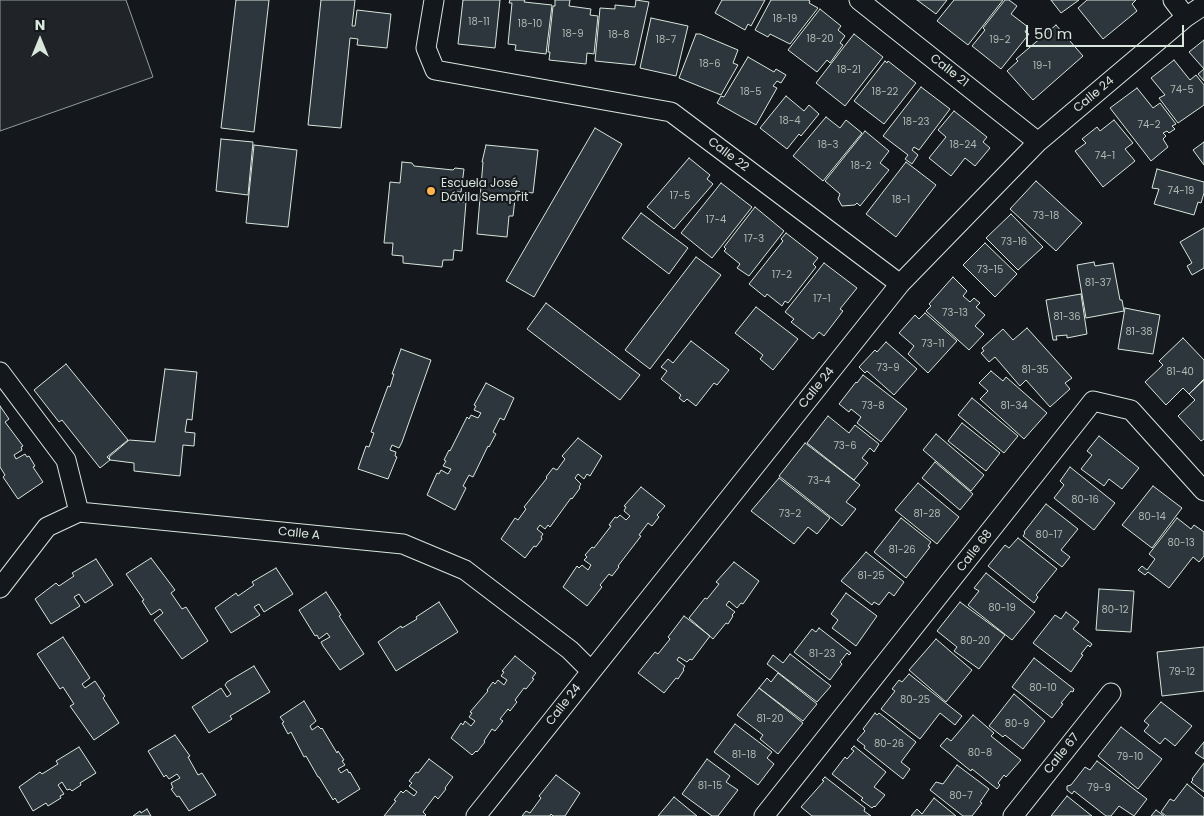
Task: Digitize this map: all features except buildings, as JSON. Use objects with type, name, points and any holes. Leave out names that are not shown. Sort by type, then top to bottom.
[{"type":"street","name":"Calle 22","points":[[434,0],[426,48],[435,70],[670,112],[900,284]]},
{"type":"street","name":"Calle 21","points":[[859,0],[1038,142]]},
{"type":"street","points":[[1173,0],[1186,17]]},
{"type":"street","name":"Calle 24","points":[[476,816],[900,284],[1038,142],[1186,17],[1204,5]]},
{"type":"street","points":[[0,372],[66,460],[79,512],[47,527],[0,588]]},
{"type":"street","name":"Calle 68","points":[[764,816],[1093,401],[1131,410],[1204,491]]},
{"type":"street","name":"Calle A","points":[[79,512],[403,544],[465,570],[570,650],[591,671]]},
{"type":"street","name":"Calle 67","points":[[1014,816],[1111,693]]},
{"type":"shaded area","points":[[0,0],[126,0],[153,77],[0,131]]},
{"type":"place","name":"Escuela José Dávila Semprit","points":[[431,191]]}]
